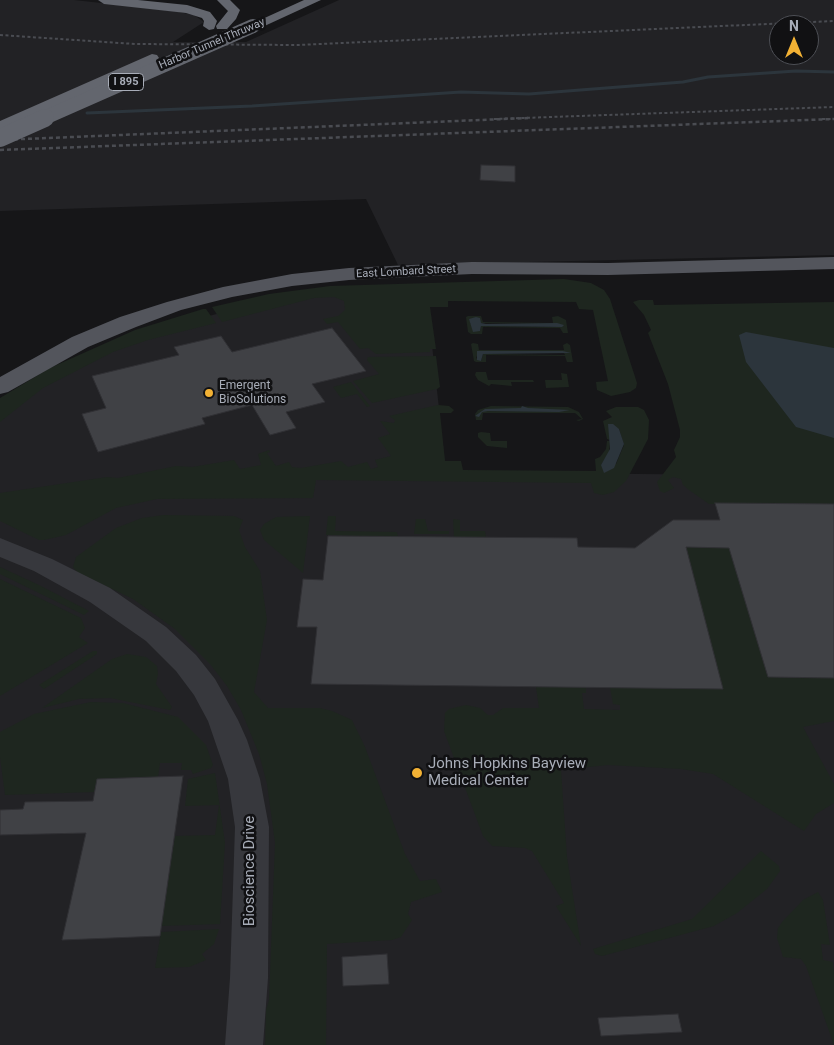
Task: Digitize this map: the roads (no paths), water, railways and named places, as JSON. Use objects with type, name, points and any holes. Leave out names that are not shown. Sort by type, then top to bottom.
[{"type":"highway","points":[[104,0],[187,9],[206,15],[211,21],[210,28]]},
{"type":"highway","points":[[93,87],[232,16],[234,10],[224,0]]},
{"type":"highway","name":"Harbor Tunnel Thruway","points":[[0,138],[300,0]]},
{"type":"highway","name":"Harbor Tunnel Thruway","points":[[0,127],[93,87],[315,0]]},
{"type":"highway","points":[[152,58],[178,44]]},
{"type":"main road","name":"East Lombard Street","points":[[0,387],[80,342],[128,322],[174,306],[230,291],[292,280],[349,274],[472,268],[608,269],[834,263]]},
{"type":"street","name":"Bioscience Drive","points":[[0,547],[43,565],[100,595],[156,634],[186,663],[205,687],[223,720],[232,740],[244,779],[252,828],[249,978],[244,1045]]},
{"type":"waterway","points":[[87,113],[252,106],[461,92],[529,94],[683,82],[708,77],[796,71],[834,72]]},
{"type":"railway","points":[[0,35],[135,44],[298,45],[834,21]]},
{"type":"railway","points":[[494,119],[834,107]]},
{"type":"railway","points":[[0,140],[528,118]]},
{"type":"railway","points":[[0,150],[834,119],[822,119]]},
{"type":"place","name":"Emergent BioSolutions","points":[[209,393]]},
{"type":"place","name":"Johns Hopkins Bayview Medical Center","points":[[417,773]]}]
